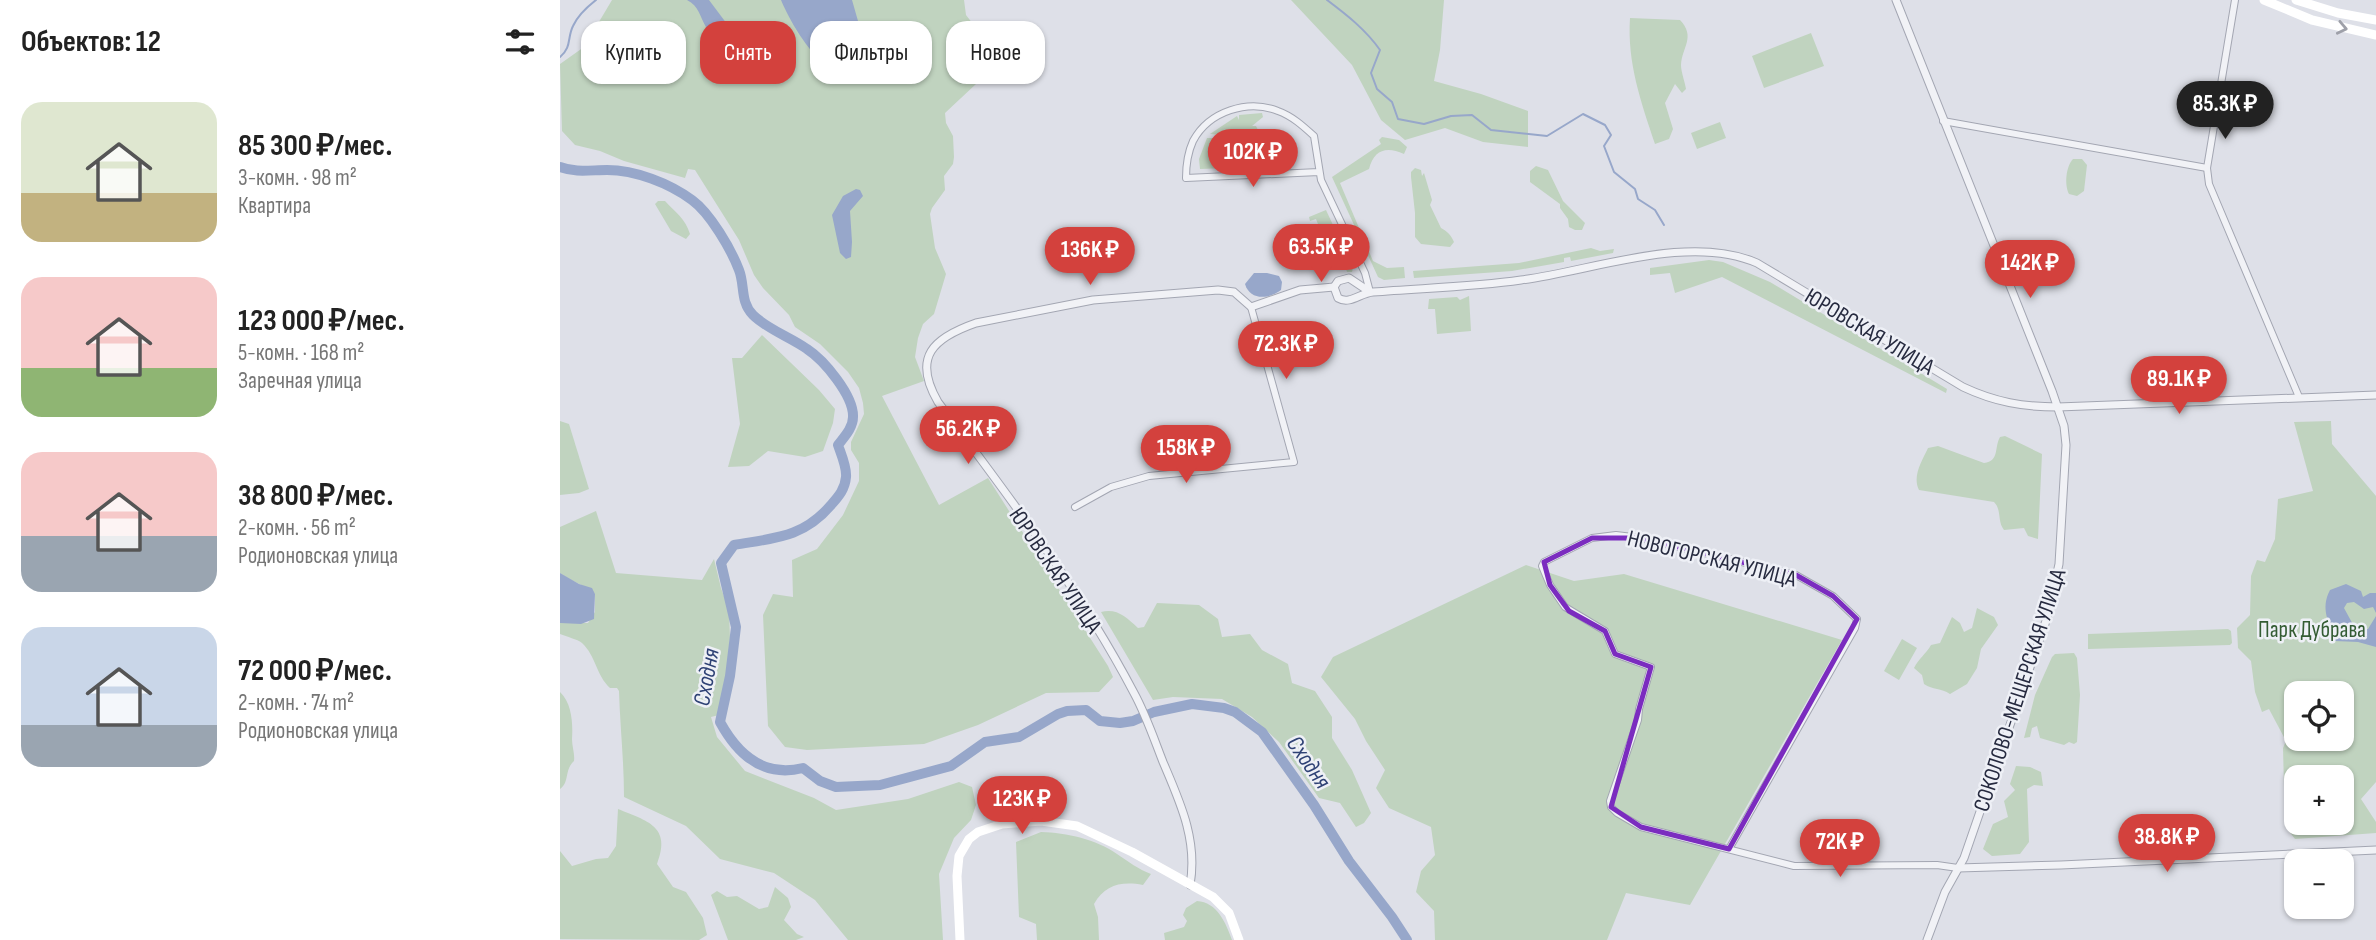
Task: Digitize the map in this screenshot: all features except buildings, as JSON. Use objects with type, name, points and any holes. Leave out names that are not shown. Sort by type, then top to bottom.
[{"type":"main road","points":[[2263,0],[2312,20],[2376,34]]},
{"type":"main road","points":[[2295,0],[2376,20]]},
{"type":"main road","points":[[960,940],[957,876],[959,856],[969,839],[989,827],[1029,821],[1055,822],[1077,827],[1132,852],[1213,897],[1233,920],[1239,940]]},
{"type":"street","name":"СОКОЛОВО-МЕЩЕРСКАЯ УЛИЦА","points":[[1896,0],[2058,407],[2066,445],[2062,549],[2056,581],[2036,651],[1964,858],[1945,892],[1927,940]]},
{"type":"street","points":[[2235,0],[2207,169],[2209,184],[2299,397]]},
{"type":"street","points":[[2235,9],[2242,0]]},
{"type":"street","points":[[2312,20],[2320,15],[2316,7]]},
{"type":"street","points":[[1319,172],[1186,178],[1190,151],[1197,135],[1225,112],[1242,107],[1276,110],[1297,122],[1314,136],[1319,172],[1370,292]]},
{"type":"street","points":[[1943,121],[2207,169]]},
{"type":"street","name":"ЮРОВСКАЯ УЛИЦА","points":[[1352,299],[1370,292],[1474,286],[1527,279],[1682,252],[1723,252],[1757,263],[1963,387],[1993,400],[2014,405],[2058,407],[2376,395]]},
{"type":"street","points":[[1352,280],[1359,270],[1359,262]]},
{"type":"street","points":[[1352,280],[1358,290],[1352,299],[1341,300],[1336,295],[1335,287],[1338,281],[1352,280],[1370,292]]},
{"type":"street","points":[[1075,507],[1118,485],[1149,476],[1294,462],[1251,307],[1300,290],[1335,287]]},
{"type":"street","name":"ЮРОВСКАЯ УЛИЦА","points":[[1190,884],[1192,859],[1188,825],[1139,704],[1078,598],[938,402],[928,379],[926,363],[936,343],[976,323],[1093,300],[1198,290],[1234,292],[1251,307]]},
{"type":"street","name":"НОВОГОРСКАЯ УЛИЦА","points":[[1616,535],[1641,538],[1796,575],[1833,596],[1857,619],[1856,628],[1800,720],[1729,849],[1641,827],[1611,807],[1613,789],[1638,720],[1651,667],[1615,654],[1605,631],[1569,611],[1544,574],[1544,562],[1592,538],[1616,535]]},
{"type":"street","points":[[1729,849],[1801,867],[1937,865],[1958,868],[2376,850]]},
{"type":"highlighted area","points":[[1592,538],[1641,538],[1796,575],[1833,596],[1857,619],[1729,849],[1641,827],[1611,807],[1651,667],[1615,654],[1605,631],[1569,611],[1550,585],[1544,562]]},
{"type":"green space","points":[[612,0],[964,0],[966,15],[971,21],[946,21],[946,84],[976,84],[945,113],[946,123],[953,136],[953,164],[944,176],[945,190],[930,214],[935,248],[946,274],[934,314],[923,324],[918,338],[915,357],[924,381],[882,396],[939,505],[988,478],[1108,666],[1113,677],[1099,692],[1046,693],[978,725],[924,744],[807,750],[785,747],[768,726],[763,615],[773,594],[793,597],[792,560],[817,549],[843,515],[859,481],[859,463],[851,450],[851,442],[864,414],[863,403],[859,388],[848,372],[820,344],[795,327],[789,315],[763,288],[754,275],[739,240],[695,170],[688,169],[685,178],[624,161],[575,145],[562,131],[560,64],[581,49],[581,84],[686,84],[686,21],[599,21]]},
{"type":"green space","points":[[1291,0],[1444,0],[1440,50],[1434,81],[1528,111],[1528,147],[1483,142],[1445,128],[1405,140],[1381,120],[1352,65]]},
{"type":"green space","points":[[1630,18],[1680,20],[1688,37],[1681,65],[1686,89],[1682,93],[1675,84],[1665,103],[1673,129],[1669,139],[1655,144],[1633,67]]},
{"type":"green space","points":[[1811,33],[1824,66],[1764,88],[1752,56]]},
{"type":"green space","points":[[1262,113],[1263,117],[1252,126],[1256,126],[1259,132],[1264,134],[1252,145],[1232,147],[1234,136],[1210,134],[1237,116],[1239,120],[1239,115]]},
{"type":"green space","points":[[1720,122],[1726,138],[1697,149],[1691,133]]},
{"type":"green space","points":[[1382,137],[1399,140],[1407,147],[1404,154],[1392,150],[1382,151],[1374,158],[1369,169],[1340,183],[1373,261],[1387,268],[1404,267],[1405,278],[1384,280],[1378,277],[1332,177],[1381,144],[1379,140]]},
{"type":"green space","points":[[1207,138],[1227,138],[1228,168],[1200,169],[1199,159]]},
{"type":"green space","points":[[2073,159],[2082,159],[2087,165],[2084,191],[2077,196],[2069,194],[2066,181]]},
{"type":"green space","points":[[1536,166],[1548,170],[1563,201],[1585,223],[1582,230],[1569,227],[1560,204],[1530,182],[1530,171]]},
{"type":"green space","points":[[1415,168],[1421,170],[1422,176],[1424,173],[1432,200],[1430,205],[1441,228],[1449,233],[1454,242],[1450,247],[1421,244],[1415,237],[1411,172]]},
{"type":"green space","points":[[665,201],[683,220],[690,234],[686,239],[671,231],[655,204]]},
{"type":"green space","points":[[1326,210],[1353,268],[1352,272],[1347,272],[1334,233],[1322,234],[1316,219],[1310,221],[1309,217]]},
{"type":"green space","points":[[1591,248],[1600,251],[1614,249],[1613,253],[1571,261],[1570,257],[1564,258],[1564,262],[1512,271],[1414,278],[1413,271],[1519,263]]},
{"type":"green space","points":[[1709,260],[1723,262],[1770,282],[1947,389],[1946,393],[1722,277],[1675,293],[1670,273],[1650,275],[1650,268]]},
{"type":"green space","points":[[1469,296],[1471,331],[1437,334],[1435,309],[1428,309],[1429,299],[1457,297],[1460,300]]},
{"type":"green space","points":[[762,335],[835,409],[833,423],[823,451],[805,457],[768,451],[749,466],[728,467],[740,424],[732,358],[742,358]]},
{"type":"green space","points":[[560,421],[569,424],[589,489],[579,493],[560,495]]},
{"type":"green space","name":"Парк Дубрава","points":[[2331,421],[2332,444],[2376,496],[2376,782],[2361,799],[2376,822],[2376,833],[2354,835],[2354,765],[2284,765],[2284,787],[2283,748],[2284,746],[2284,751],[2354,751],[2354,681],[2284,681],[2284,737],[2269,709],[2262,712],[2255,692],[2251,661],[2238,648],[2237,628],[2250,615],[2251,576],[2257,560],[2265,562],[2275,539],[2278,499],[2313,491],[2294,422]]},
{"type":"green space","points":[[2005,436],[2042,454],[2038,539],[2028,536],[2024,528],[2004,530],[1994,502],[1919,490],[1917,485],[1919,469],[1928,448],[1938,446],[1984,463],[1992,460],[2000,437]]},
{"type":"green space","points":[[596,511],[616,573],[702,580],[714,559],[729,610],[730,638],[719,715],[711,717],[717,737],[745,771],[814,798],[836,810],[908,799],[959,782],[972,787],[976,805],[971,820],[954,838],[939,874],[943,940],[848,940],[815,900],[774,873],[720,859],[686,826],[624,797],[619,691],[605,683],[582,643],[560,634],[560,623],[588,623],[595,612],[595,594],[560,573],[560,527]]},
{"type":"green space","points":[[1526,565],[1574,581],[1624,574],[1842,640],[1690,905],[1626,893],[1607,940],[1435,940],[1434,911],[1416,892],[1421,871],[1435,855],[1431,827],[1389,808],[1376,788],[1385,770],[1355,719],[1321,677],[1333,657]]},
{"type":"green space","points":[[1157,603],[1199,605],[1218,619],[1222,637],[1250,634],[1262,650],[1288,664],[1292,683],[1315,691],[1332,717],[1332,738],[1352,770],[1371,813],[1364,823],[1356,827],[1340,803],[1319,798],[1279,742],[1252,717],[1222,699],[1173,697],[1153,700],[1101,612],[1117,612],[1138,628],[1144,627]]},
{"type":"green space","points":[[1977,608],[1994,617],[1998,625],[1981,649],[1977,668],[1967,684],[1950,694],[1924,684],[1922,675],[1914,668],[1918,661],[1931,645],[1940,643],[1952,617],[1960,623],[1964,632],[1972,628]]},
{"type":"green space","points":[[2231,631],[2230,645],[2088,649],[2088,634]]},
{"type":"green space","points":[[1902,639],[1917,648],[1899,680],[1884,671]]},
{"type":"green space","points":[[2074,653],[2077,658],[2080,695],[2077,742],[2064,745],[2040,738],[2037,726],[2032,728],[2030,737],[2024,738],[2035,695],[2052,657],[2055,654]]},
{"type":"green space","points":[[560,692],[571,714],[574,761],[560,789]]},
{"type":"green space","points":[[2016,766],[2030,767],[2041,772],[2043,786],[2034,785],[2027,789],[2029,842],[2020,854],[1992,856],[1983,849],[1993,824],[2008,817],[2004,801],[2015,790],[2010,784]]},
{"type":"green space","points":[[618,809],[647,822],[659,833],[661,851],[657,864],[673,887],[686,892],[703,918],[707,935],[699,940],[560,939],[560,851],[572,866],[608,858],[616,846]]},
{"type":"green space","points":[[1041,832],[1071,835],[1091,841],[1151,874],[1143,885],[1114,886],[1098,898],[1094,904],[1098,917],[1099,940],[1037,940],[1036,924],[1019,917],[1016,842]]},
{"type":"green space","name":"Парк Дубрава","points":[[2292,835],[2349,835],[2295,839]]},
{"type":"green space","points":[[775,887],[788,898],[791,907],[784,920],[797,934],[804,937],[796,940],[728,940],[711,895],[717,891],[727,897],[737,896],[759,909],[768,907]]},
{"type":"green space","points":[[1197,901],[1215,909],[1224,920],[1232,940],[1165,940],[1164,933],[1184,927],[1187,921],[1183,915],[1186,908]]},
{"type":"water","points":[[687,0],[709,0],[725,21],[703,21],[694,5]]},
{"type":"water","points":[[781,0],[852,0],[858,21],[810,21],[810,48],[796,29],[796,21],[792,21]]},
{"type":"water","points":[[856,189],[860,190],[863,196],[850,211],[851,257],[846,259],[840,253],[832,215],[843,196]]},
{"type":"water","points":[[1254,273],[1279,276],[1282,282],[1281,290],[1266,297],[1255,296],[1247,290],[1245,284]]},
{"type":"water","points":[[560,573],[592,588],[595,594],[594,619],[581,624],[560,623]]},
{"type":"water","points":[[2346,584],[2361,591],[2363,597],[2376,593],[2376,613],[2373,607],[2364,609],[2354,602],[2347,603],[2344,608],[2356,630],[2368,629],[2376,616],[2376,647],[2358,642],[2335,641],[2326,616],[2327,597],[2330,590]]},
{"type":"waterway","points":[[560,57],[568,46],[575,22],[596,0]]},
{"type":"waterway","points":[[1327,0],[1362,29],[1380,50],[1371,73],[1377,89],[1392,102],[1398,119],[1424,124],[1451,116],[1472,115],[1491,130],[1547,136],[1583,114],[1605,125],[1611,135],[1604,146],[1614,172],[1635,189],[1638,199],[1655,210],[1664,225]]},
{"type":"waterway","name":"Сходня","points":[[560,167],[577,171],[607,170],[640,175],[662,183],[692,200],[713,222],[731,252],[741,276],[744,299],[749,310],[765,325],[822,361],[837,379],[852,408],[852,425],[838,445],[846,469],[845,481],[834,502],[820,516],[799,530],[775,538],[734,545],[721,563],[736,627],[730,676],[720,722],[744,754],[764,767],[776,770],[803,768],[820,781],[836,787],[880,785],[951,766],[985,742],[1019,737],[1067,711],[1086,710],[1100,721],[1120,723],[1192,704],[1224,708],[1235,712],[1262,732],[1314,805],[1349,861],[1407,940]]}]
